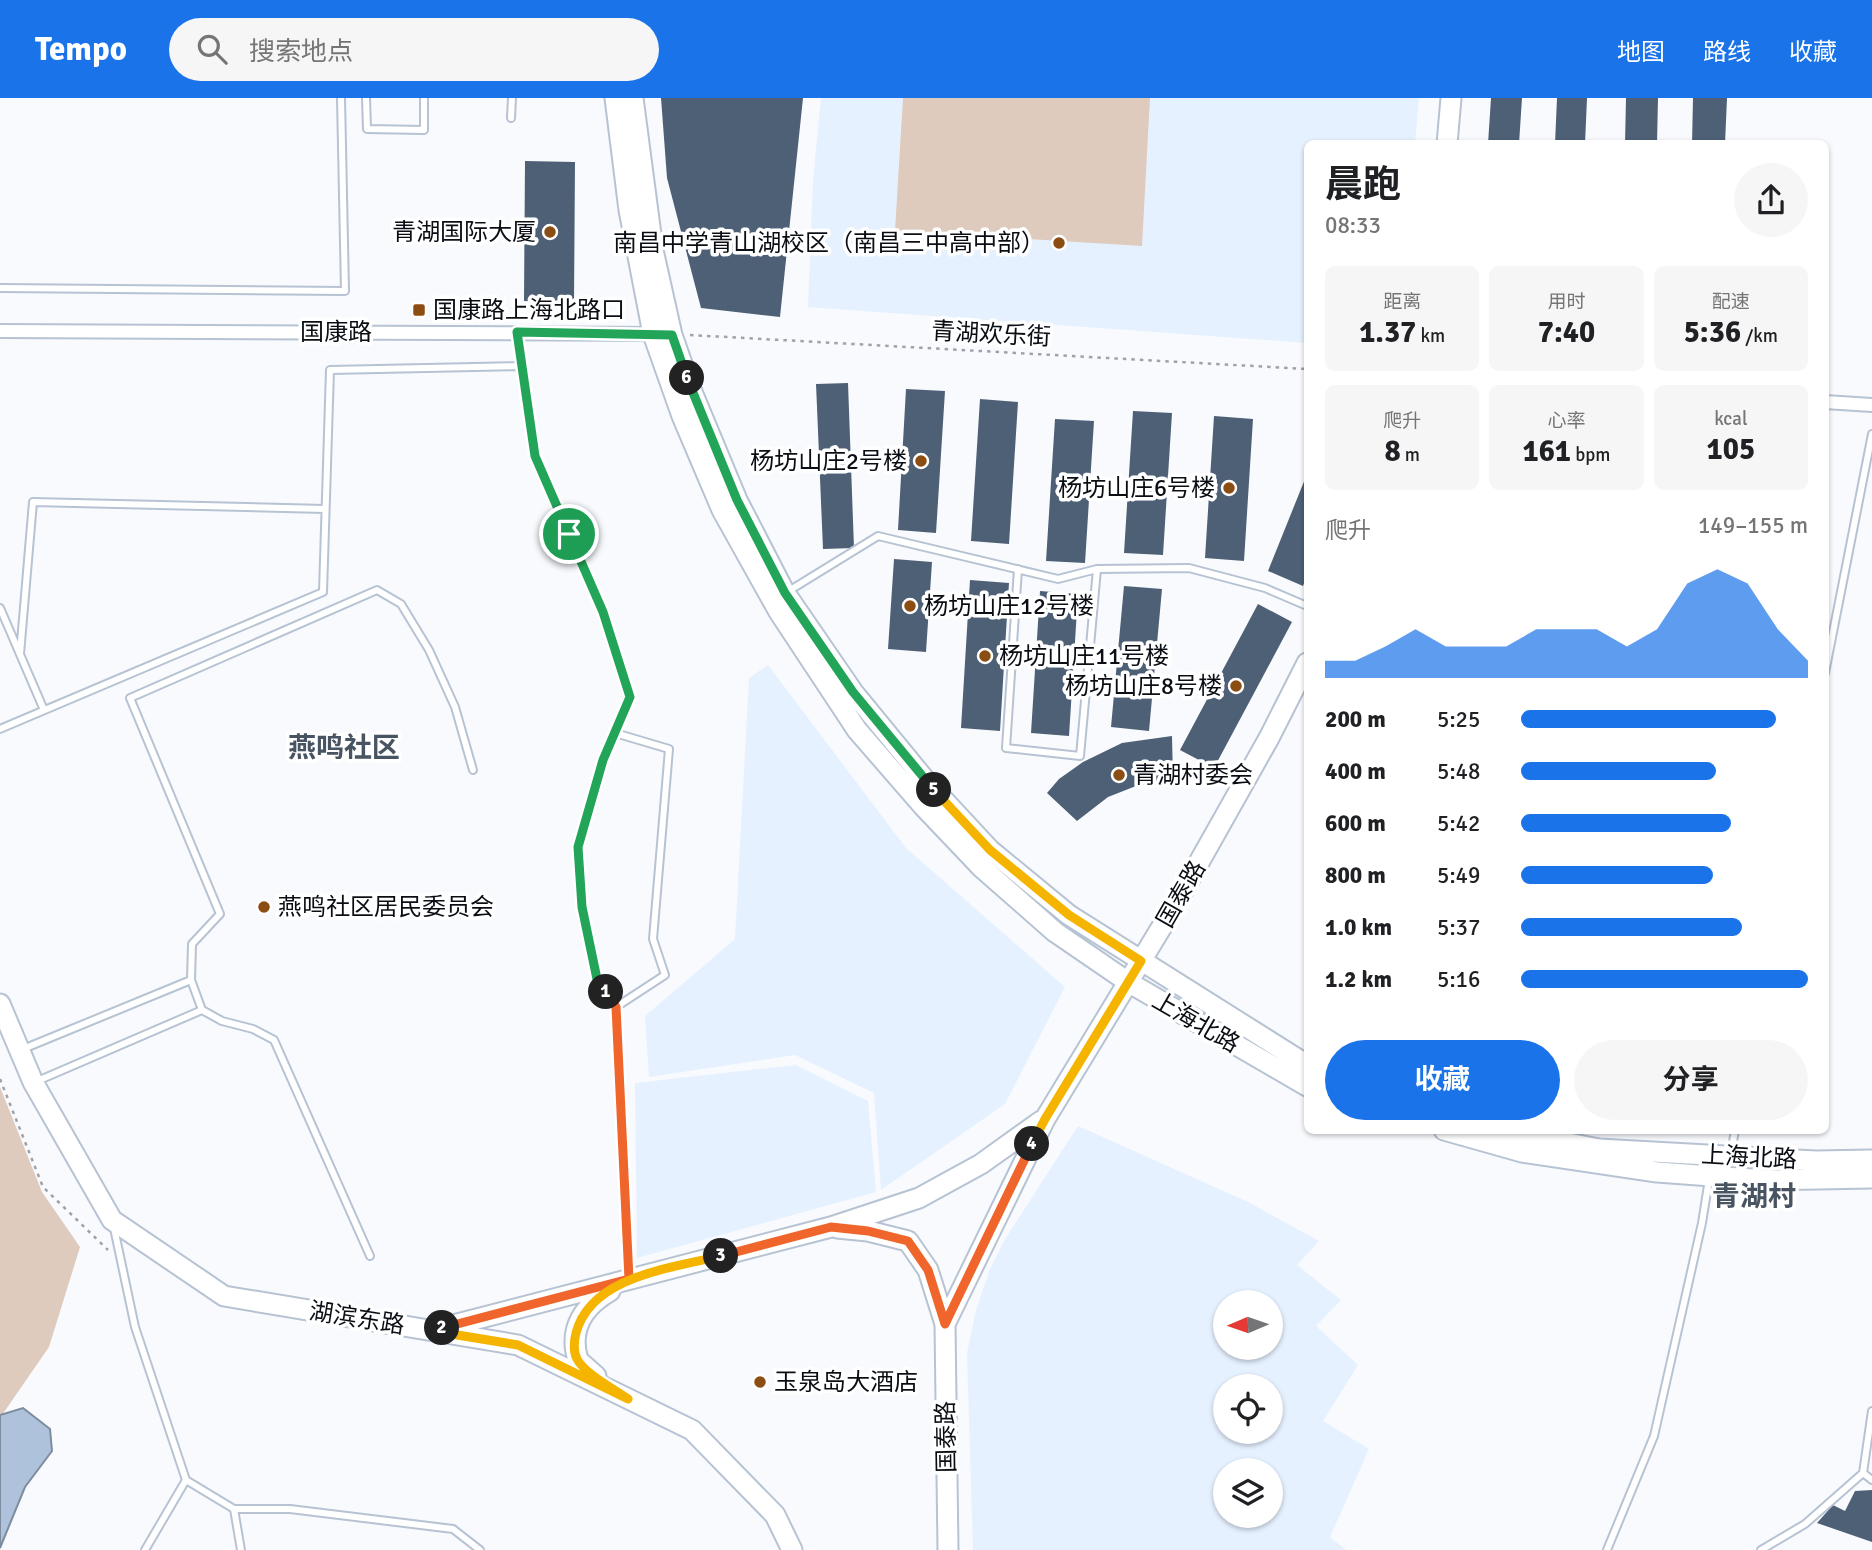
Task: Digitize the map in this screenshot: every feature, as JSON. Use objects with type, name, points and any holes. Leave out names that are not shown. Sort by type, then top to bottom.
[{"type":"main road","name":"上海北路","points":[[615,98],[629,210],[682,416],[722,510],[779,612],[857,730],[981,867],[1055,932],[1128,982],[1304,1084]]},
{"type":"main road","name":"上海北路","points":[[633,98],[662,334],[692,392],[737,500],[785,593],[853,692],[926,781],[990,850],[1069,915],[1304,1063]]},
{"type":"main road","points":[[1447,140],[1451,98]]},
{"type":"main road","name":"国泰路","points":[[945,1324],[1045,1119],[1141,961],[1269,738],[1304,669]]},
{"type":"main road","name":"湖滨东路","points":[[0,1004],[33,1082],[112,1220],[224,1296],[518,1345],[692,1430],[775,1516],[792,1550]]},
{"type":"main road","name":"国泰路","points":[[433,1331],[831,1227],[919,1198],[981,1164],[1045,1119]]},
{"type":"main road","name":"上海北路","points":[[1458,1134],[1522,1152],[1590,1163],[1719,1177],[1766,1180],[1872,1178]]},
{"type":"main road","name":"上海北路","points":[[1522,1134],[1599,1149],[1816,1161],[1872,1160]]},
{"type":"main road","name":"国泰路","points":[[831,1227],[868,1231],[908,1241],[928,1270],[945,1324],[948,1550]]},
{"type":"main road","points":[[628,1399],[586,1369],[578,1360],[575,1338],[584,1312],[593,1301],[629,1279]]},
{"type":"street","name":"国康路","points":[[0,331],[662,334]]},
{"type":"street","points":[[1829,402],[1872,405]]},
{"type":"lane","points":[[0,288],[345,291],[341,98]]},
{"type":"lane","points":[[366,98],[367,129],[424,130],[424,98]]},
{"type":"lane","points":[[512,98],[512,118]]},
{"type":"lane","points":[[517,332],[535,456],[603,612],[630,697],[603,760],[578,847],[582,907],[597,979],[616,1007],[629,1279]]},
{"type":"lane","points":[[0,729],[323,592],[330,370],[522,366]]},
{"type":"lane","points":[[1829,653],[1872,434]]},
{"type":"lane","points":[[20,654],[33,502],[326,509]]},
{"type":"lane","points":[[785,593],[878,536],[1058,579],[1097,569],[1189,568],[1265,588],[1304,605]]},
{"type":"lane","points":[[1018,569],[1006,748],[1080,756],[1097,569]]},
{"type":"lane","points":[[370,1256],[274,1040],[253,1028],[222,1021],[202,1010],[191,980],[192,944],[220,914],[130,698],[377,590],[401,604],[429,650],[455,707],[472,770]]},
{"type":"lane","points":[[0,608],[44,710]]},
{"type":"lane","points":[[615,733],[669,749],[653,939],[665,975],[616,1007]]},
{"type":"lane","points":[[18,1051],[191,980]]},
{"type":"lane","points":[[33,1082],[202,1010]]},
{"type":"lane","points":[[1607,1550],[1654,1436],[1702,1223],[1730,1156],[1734,1134]]},
{"type":"lane","points":[[112,1220],[135,1327],[186,1480],[234,1509],[290,1510],[453,1529],[480,1550]]},
{"type":"lane","points":[[1761,1550],[1805,1524],[1863,1474],[1872,1411]]},
{"type":"lane","points":[[1863,1474],[1872,1480]]},
{"type":"lane","points":[[145,1550],[186,1480]]},
{"type":"lane","points":[[234,1509],[241,1550]]},
{"type":"path","name":"青湖欢乐街","points":[[662,334],[1304,369]]},
{"type":"path","points":[[0,1079],[43,1187],[105,1248],[121,1259]]},
{"type":"shaded area","name":"南昌中学青山湖校区（南昌三中高中部）","points":[[821,98],[1419,98],[1415,140],[1304,140],[1304,343],[808,307],[813,180]]},
{"type":"shaded area","points":[[903,98],[1150,98],[1142,246],[895,231]]},
{"type":"shaded area","points":[[768,665],[906,848],[1065,987],[1005,1104],[881,1190],[874,1093],[795,1055],[649,1077],[645,1016],[735,939],[749,678]]},
{"type":"shaded area","points":[[796,1065],[868,1101],[876,1192],[637,1258],[635,1083]]},
{"type":"shaded area","points":[[0,1087],[42,1192],[80,1247],[49,1347],[2,1415],[0,1415]]},
{"type":"shaded area","points":[[1078,1126],[1248,1202],[1319,1241],[1297,1265],[1341,1300],[1316,1326],[1358,1365],[1323,1421],[1369,1449],[1330,1537],[1346,1550],[973,1550],[967,1353],[976,1310],[990,1269],[1005,1239]]},
{"type":"water","points":[[23,1408],[50,1429],[52,1451],[25,1487],[0,1548],[0,1415]]},
{"type":"building","points":[[661,98],[803,98],[780,317],[701,308],[667,178]]},
{"type":"building","points":[[1491,98],[1522,98],[1519,140],[1488,140]]},
{"type":"building","points":[[1557,98],[1587,98],[1585,140],[1555,140]]},
{"type":"building","points":[[1626,98],[1658,98],[1657,140],[1625,140]]},
{"type":"building","points":[[1693,98],[1727,98],[1725,140],[1692,140]]},
{"type":"building","name":"青湖国际大厦","points":[[525,161],[575,162],[574,302],[524,301]]},
{"type":"building","points":[[848,383],[854,548],[823,549],[816,384]]},
{"type":"building","name":"杨坊山庄2号楼","points":[[906,389],[945,391],[936,533],[898,530]]},
{"type":"building","points":[[980,399],[1018,402],[1009,544],[971,541]]},
{"type":"building","points":[[1133,411],[1172,413],[1163,555],[1124,553]]},
{"type":"building","name":"杨坊山庄6号楼","points":[[1214,416],[1253,419],[1244,561],[1205,558]]},
{"type":"building","points":[[1055,419],[1094,421],[1085,563],[1046,561]]},
{"type":"building","points":[[1304,481],[1303,586],[1268,571]]},
{"type":"building","name":"杨坊山庄12号楼","points":[[894,559],[932,562],[926,652],[888,649]]},
{"type":"building","name":"杨坊山庄11号楼","points":[[970,580],[1009,583],[1000,731],[961,728]]},
{"type":"building","points":[[1124,586],[1162,589],[1149,731],[1111,727]]},
{"type":"building","points":[[1040,591],[1078,594],[1069,736],[1031,733]]},
{"type":"building","name":"杨坊山庄8号楼","points":[[1258,604],[1292,622],[1214,768],[1180,750]]},
{"type":"building","points":[[1172,736],[1173,779],[1136,786],[1108,797],[1077,821],[1047,793],[1059,779],[1083,762],[1122,743]]},
{"type":"building","points":[[1872,1490],[1872,1542],[1817,1523],[1833,1505],[1845,1511],[1855,1491]]},
{"type":"place","name":"青湖国际大厦","points":[[550,232]]},
{"type":"place","name":"南昌中学青山湖校区（南昌三中高中部）","points":[[1059,243]]},
{"type":"place","name":"国康路上海北路口","points":[[419,310]]},
{"type":"place","name":"杨坊山庄2号楼","points":[[921,461]]},
{"type":"place","name":"杨坊山庄6号楼","points":[[1229,488]]},
{"type":"place","name":"杨坊山庄12号楼","points":[[910,606]]},
{"type":"place","name":"杨坊山庄11号楼","points":[[985,656]]},
{"type":"place","name":"杨坊山庄8号楼","points":[[1236,686]]},
{"type":"place","name":"青湖村委会","points":[[1119,775]]},
{"type":"place","name":"燕鸣社区居民委员会","points":[[264,907]]},
{"type":"place","name":"玉泉岛大酒店","points":[[760,1382]]},
{"type":"district","name":"燕鸣社区","points":[[344,747]]},
{"type":"district","name":"青湖村","points":[[1754,1196]]},
{"type":"route","points":[[569,534],[535,456],[517,332],[672,335],[692,392],[737,500],[785,593],[853,692],[926,781],[990,850],[1069,915],[1141,961],[1045,1119],[945,1324],[928,1270],[908,1241],[868,1231],[831,1227],[629,1279],[593,1301],[584,1312],[575,1338],[578,1360],[586,1369],[628,1399],[518,1345],[433,1331],[629,1279],[616,1007],[597,979],[582,907],[578,847],[603,760],[630,697],[603,612],[569,534]]}]
